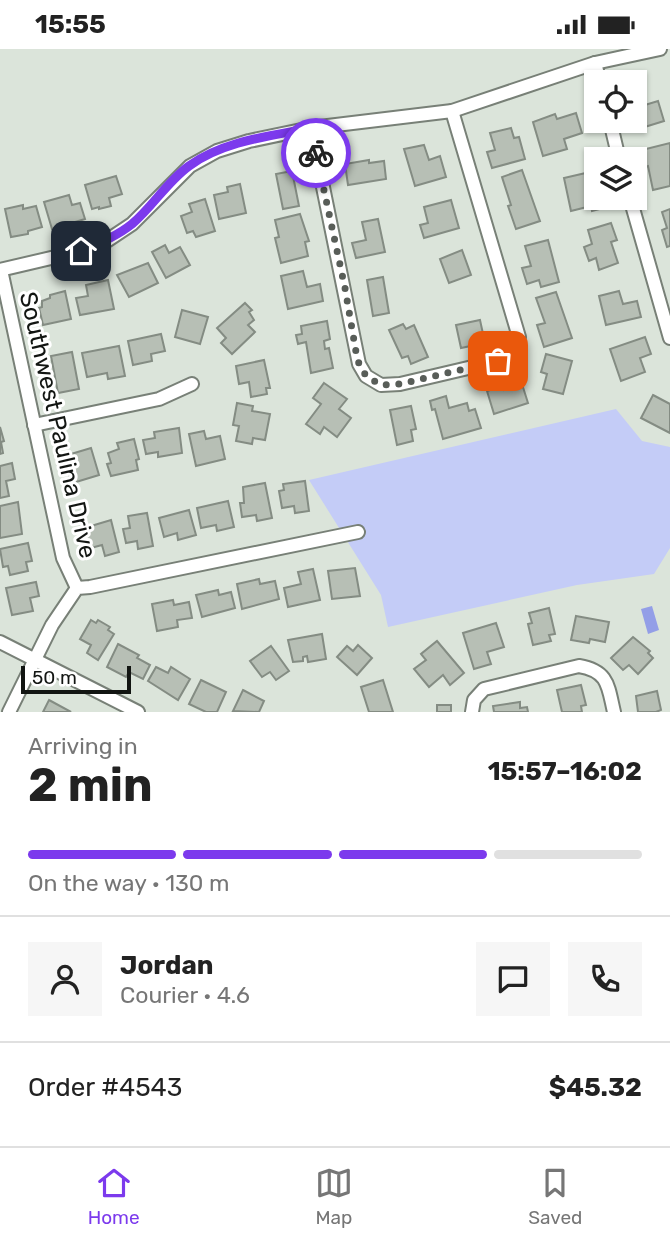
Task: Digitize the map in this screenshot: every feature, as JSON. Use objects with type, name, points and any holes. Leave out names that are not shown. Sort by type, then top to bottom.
[{"type":"street","points":[[1,270],[81,251],[108,240],[132,224],[190,166],[217,151],[248,141],[311,128],[452,111],[595,63],[660,49]]},
{"type":"street","points":[[595,63],[597,70]]},
{"type":"street","points":[[311,128],[359,364],[366,376],[381,385],[400,384],[498,361],[512,351],[519,337],[452,111]]},
{"type":"street","points":[[633,210],[670,338]]},
{"type":"street","name":"Southwest Paulina Drive","points":[[1,270],[63,558],[76,588]]},
{"type":"street","points":[[34,425],[159,399],[192,384]]},
{"type":"street","points":[[9,712],[33,660],[76,588],[358,531]]},
{"type":"street","points":[[0,642],[138,712]]},
{"type":"street","points":[[472,712],[474,700],[484,689],[579,666],[592,668],[605,678],[614,712]]},
{"type":"shaded area","points":[[616,409],[642,441],[670,447],[670,548],[654,574],[577,585],[388,627],[381,595],[309,480]]},
{"type":"water","points":[[652,606],[659,630],[648,634],[641,609]]},
{"type":"building","points":[[658,101],[664,121],[647,126],[647,104]]},
{"type":"building","points":[[576,113],[582,133],[564,139],[567,149],[543,156],[533,122],[555,114],[557,119]]},
{"type":"building","points":[[511,128],[514,138],[519,137],[525,159],[492,168],[487,152],[495,150],[490,133]]},
{"type":"building","points":[[670,143],[670,186],[653,190],[647,166],[647,149]]},
{"type":"building","points":[[424,145],[429,160],[440,156],[446,177],[415,186],[404,149]]},
{"type":"building","points":[[369,160],[369,163],[384,161],[386,179],[348,185],[345,164]]},
{"type":"building","points":[[522,170],[540,221],[516,229],[502,177]]},
{"type":"building","points":[[292,171],[299,206],[283,209],[276,174]]},
{"type":"building","points":[[584,173],[584,208],[571,211],[564,178]]},
{"type":"building","points":[[116,176],[122,194],[109,198],[111,206],[92,209],[85,185]]},
{"type":"building","points":[[240,184],[246,213],[219,219],[214,195],[228,192],[227,187]]},
{"type":"building","points":[[69,195],[72,205],[80,203],[85,219],[52,229],[44,202]]},
{"type":"building","points":[[205,199],[215,231],[196,237],[193,231],[187,233],[181,216],[192,212],[189,204]]},
{"type":"building","points":[[451,200],[459,228],[424,238],[420,225],[428,223],[424,207]]},
{"type":"building","points":[[23,205],[23,209],[36,206],[42,227],[28,231],[28,234],[11,237],[5,209]]},
{"type":"building","points":[[670,209],[670,246],[667,247],[662,230],[667,228],[662,212]]},
{"type":"building","points":[[300,214],[309,241],[305,242],[308,256],[281,263],[275,238],[279,237],[275,220]]},
{"type":"building","points":[[378,219],[385,252],[356,258],[352,243],[366,240],[362,222]]},
{"type":"building","points":[[611,223],[617,240],[611,242],[618,263],[599,270],[596,258],[589,261],[584,247],[592,244],[588,230]]},
{"type":"building","points":[[548,240],[559,282],[541,287],[539,280],[527,284],[522,268],[531,266],[525,246]]},
{"type":"building","points":[[165,245],[169,253],[180,247],[190,265],[166,278],[152,252]]},
{"type":"building","points":[[462,250],[471,275],[449,283],[440,259]]},
{"type":"building","points":[[148,263],[158,283],[129,297],[117,275]]},
{"type":"building","points":[[303,271],[307,287],[320,284],[323,301],[288,309],[281,276]]},
{"type":"building","points":[[383,277],[389,313],[373,316],[367,280]]},
{"type":"building","points":[[108,280],[114,309],[80,315],[76,298],[88,296],[86,285]]},
{"type":"building","points":[[65,291],[71,319],[43,325],[39,308],[42,307],[42,301],[50,298],[50,295]]},
{"type":"building","points":[[619,291],[623,304],[637,301],[641,317],[606,325],[599,296]]},
{"type":"building","points":[[556,292],[572,338],[544,347],[537,325],[545,323],[536,298]]},
{"type":"building","points":[[245,303],[252,310],[249,312],[254,320],[248,325],[255,332],[232,354],[221,343],[226,338],[217,328]]},
{"type":"building","points":[[182,310],[208,317],[200,344],[175,337]]},
{"type":"building","points":[[480,320],[485,343],[461,348],[456,325]]},
{"type":"building","points":[[327,321],[330,339],[324,341],[325,349],[329,348],[333,368],[311,373],[306,342],[298,344],[296,335],[302,334],[301,326]]},
{"type":"building","points":[[403,324],[406,329],[414,325],[428,357],[411,364],[408,356],[402,358],[389,330]]},
{"type":"building","points":[[161,334],[165,351],[151,354],[152,361],[133,365],[128,341]]},
{"type":"building","points":[[645,337],[651,354],[640,358],[645,372],[621,381],[610,349]]},
{"type":"building","points":[[119,346],[125,376],[108,379],[107,373],[87,377],[82,353]]},
{"type":"building","points":[[72,352],[79,389],[58,393],[51,356]]},
{"type":"building","points":[[546,354],[572,361],[563,394],[543,389],[547,374],[541,372]]},
{"type":"building","points":[[264,360],[270,388],[266,388],[267,394],[251,397],[249,382],[239,384],[236,366]]},
{"type":"building","points":[[324,383],[347,399],[339,409],[351,418],[337,437],[324,427],[320,434],[306,424],[321,404],[313,398]]},
{"type":"building","points":[[522,384],[528,403],[494,414],[487,391],[502,386],[504,390]]},
{"type":"building","points":[[653,395],[670,404],[670,433],[641,418]]},
{"type":"building","points":[[446,396],[449,408],[467,403],[469,411],[475,409],[481,428],[443,439],[435,409],[432,410],[430,401]]},
{"type":"building","points":[[237,403],[253,406],[252,411],[270,414],[265,440],[253,438],[252,444],[236,441],[239,426],[233,425]]},
{"type":"building","points":[[411,406],[416,429],[411,430],[413,441],[397,445],[390,410]]},
{"type":"building","points":[[0,427],[4,441],[1,442],[3,453],[0,454]]},
{"type":"building","points":[[179,428],[182,453],[158,457],[158,452],[146,454],[143,440],[155,438],[154,432]]},
{"type":"building","points":[[204,431],[206,439],[220,436],[225,459],[196,466],[189,434]]},
{"type":"building","points":[[134,439],[139,459],[136,460],[138,470],[111,476],[107,464],[111,463],[108,453],[119,449],[117,443]]},
{"type":"building","points":[[91,448],[99,475],[72,485],[67,469],[78,466],[77,461],[73,462],[71,454]]},
{"type":"building","points":[[12,463],[15,479],[6,481],[9,496],[0,498],[0,466]]},
{"type":"building","points":[[305,481],[309,511],[295,513],[294,506],[282,508],[279,491],[284,490],[283,484]]},
{"type":"building","points":[[265,483],[272,518],[257,521],[256,515],[242,517],[240,503],[244,503],[243,487]]},
{"type":"building","points":[[228,501],[234,527],[217,531],[216,525],[201,528],[197,508]]},
{"type":"building","points":[[18,502],[22,534],[0,538],[0,506]]},
{"type":"building","points":[[189,510],[196,535],[178,540],[177,533],[164,537],[159,518]]},
{"type":"building","points":[[147,513],[153,546],[138,549],[137,541],[126,543],[123,529],[130,528],[128,516]]},
{"type":"building","points":[[111,520],[119,552],[105,556],[102,545],[87,549],[81,529]]},
{"type":"building","points":[[28,543],[32,561],[26,562],[28,571],[10,575],[8,566],[3,567],[0,549]]},
{"type":"building","points":[[355,568],[360,596],[332,599],[328,571]]},
{"type":"building","points":[[313,569],[320,600],[288,607],[284,588],[301,584],[298,572]]},
{"type":"building","points":[[259,579],[260,584],[275,581],[279,599],[242,609],[237,584]]},
{"type":"building","points":[[36,582],[39,596],[30,598],[33,611],[12,615],[6,588]]},
{"type":"building","points":[[218,590],[219,595],[231,592],[235,608],[202,617],[196,595]]},
{"type":"building","points":[[173,600],[174,605],[189,602],[192,618],[177,620],[178,627],[157,631],[152,604]]},
{"type":"building","points":[[549,608],[555,634],[549,635],[551,641],[533,645],[528,624],[532,623],[529,613]]},
{"type":"building","points":[[576,616],[609,622],[605,642],[590,639],[589,643],[571,640]]},
{"type":"building","points":[[91,620],[96,623],[98,620],[110,627],[108,630],[114,634],[98,660],[87,653],[91,645],[80,639]]},
{"type":"building","points":[[496,623],[504,647],[487,652],[491,664],[474,669],[463,633]]},
{"type":"building","points":[[322,634],[326,659],[308,662],[307,656],[303,657],[303,661],[293,662],[288,640]]},
{"type":"building","points":[[633,637],[650,651],[648,653],[653,658],[638,674],[629,665],[623,670],[611,658]]},
{"type":"building","points":[[437,641],[464,673],[450,685],[443,675],[429,687],[414,669],[426,660],[421,654]]},
{"type":"building","points":[[118,644],[139,655],[137,658],[150,665],[143,679],[129,672],[126,677],[107,667]]},
{"type":"building","points":[[358,645],[372,658],[357,675],[337,657],[347,646],[353,651]]},
{"type":"building","points":[[271,646],[289,671],[276,680],[270,672],[262,677],[250,661]]},
{"type":"building","points":[[156,667],[168,673],[171,667],[190,679],[178,700],[148,681]]},
{"type":"building","points":[[201,680],[226,692],[217,712],[206,712],[189,704]]},
{"type":"building","points":[[383,680],[393,712],[369,712],[361,687]]},
{"type":"building","points":[[581,685],[586,705],[581,706],[582,712],[562,712],[557,690]]},
{"type":"building","points":[[243,690],[264,701],[259,712],[233,711]]},
{"type":"building","points":[[657,691],[661,710],[638,712],[636,696]]},
{"type":"building","points":[[49,700],[71,712],[43,712]]},
{"type":"building","points":[[520,702],[520,708],[527,707],[528,712],[494,712],[493,706]]},
{"type":"building","points":[[437,705],[451,705],[451,712],[437,712]]},
{"type":"way so far","points":[[316,153],[356,352],[366,376],[381,385],[400,384],[498,361]]},
{"type":"route","points":[[81,251],[108,240],[132,224],[168,185],[190,166],[217,151],[248,141],[311,128],[316,153]]}]
